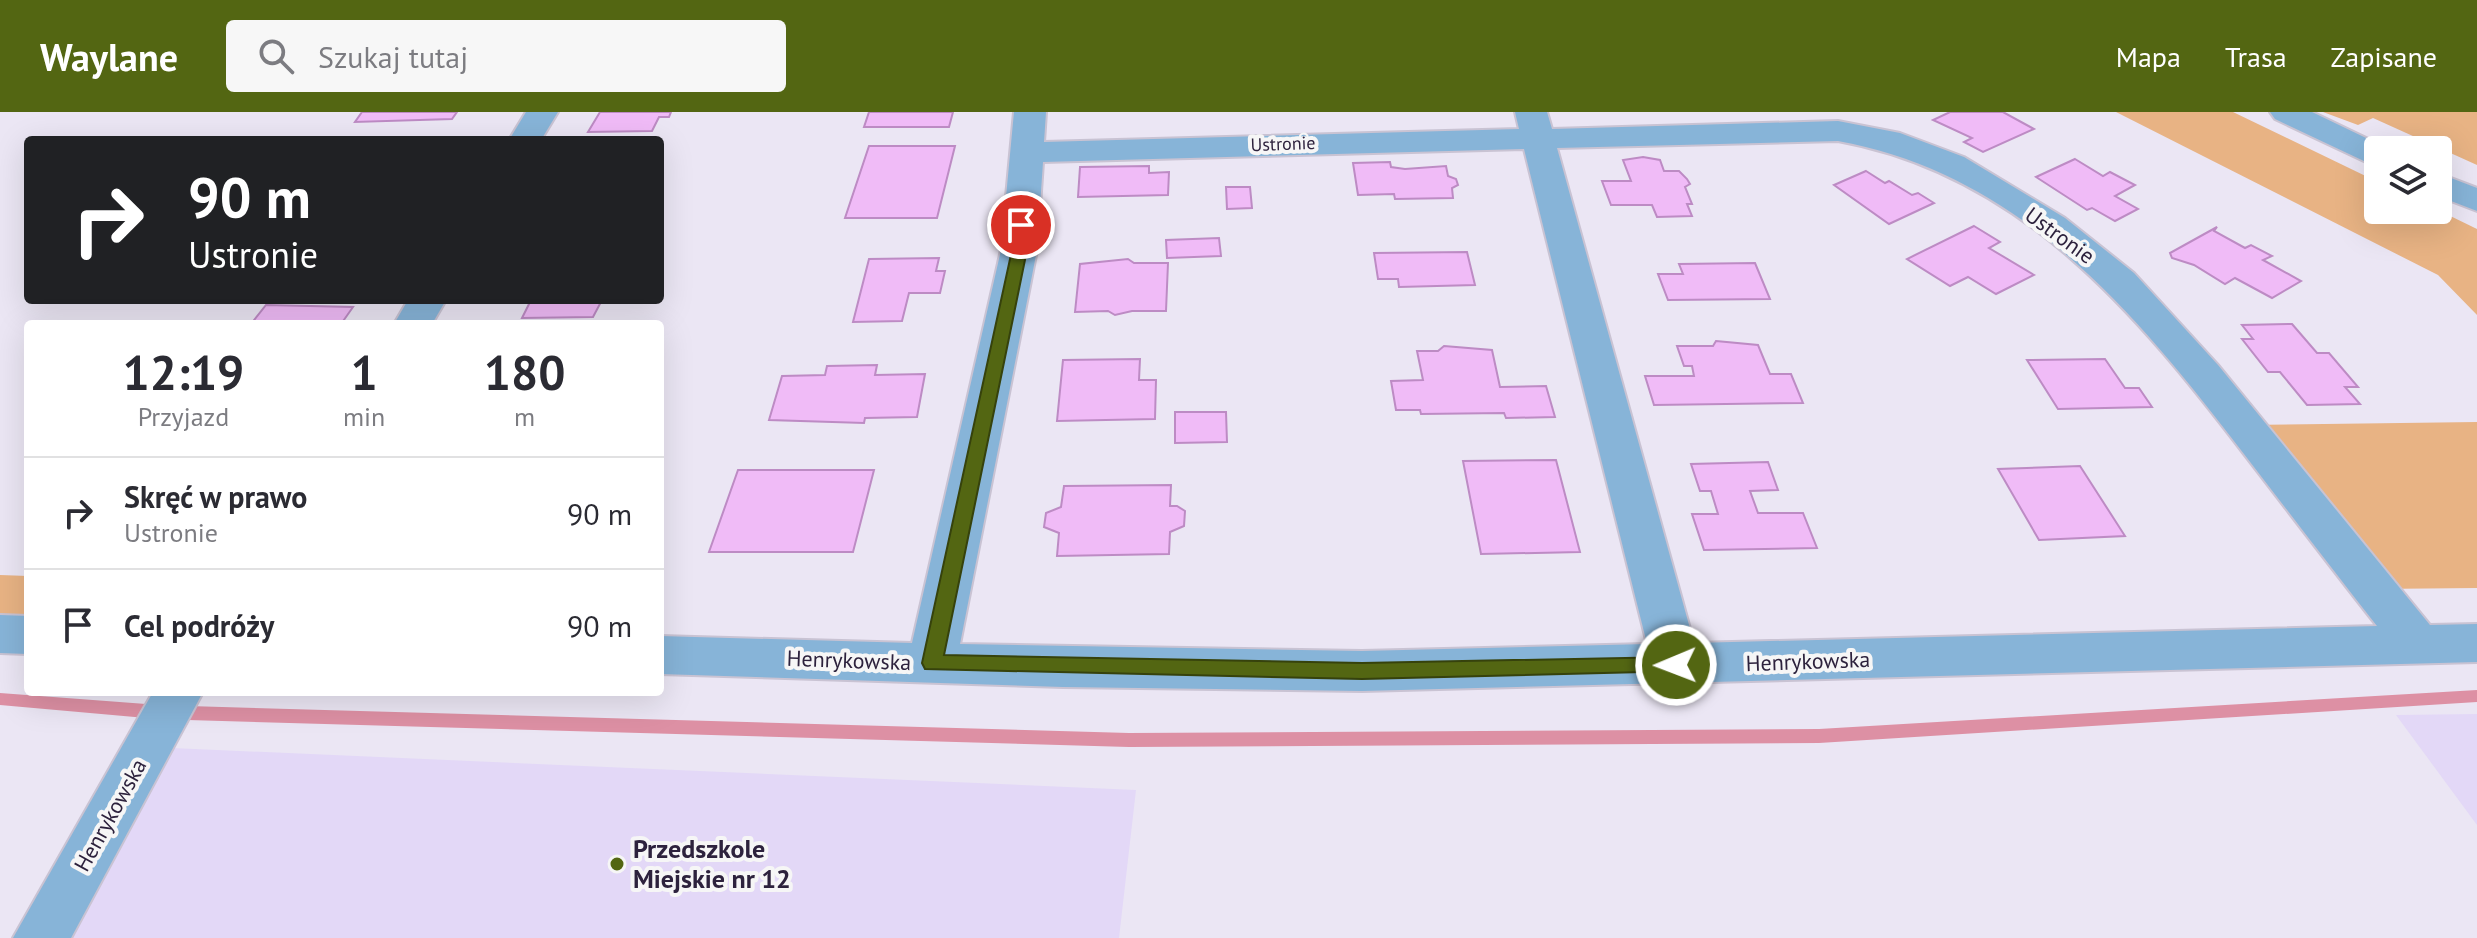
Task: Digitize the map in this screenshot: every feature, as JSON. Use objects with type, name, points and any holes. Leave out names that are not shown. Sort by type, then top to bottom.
[{"type":"street","points":[[527,136],[542,112]]},
{"type":"street","points":[[932,663],[1019,250],[1030,112]]},
{"type":"street","points":[[2286,112],[2364,148]]},
{"type":"street","points":[[1536,124],[1676,665]]},
{"type":"street","name":"Ustronie","points":[[1027,152],[1536,124],[1838,131],[1888,140],[1952,164],[2053,225],[2121,281],[2204,374],[2418,645]]},
{"type":"street","points":[[2452,189],[2477,201]]},
{"type":"street","points":[[0,634],[24,635]]},
{"type":"street","name":"Henrykowska","points":[[664,655],[1362,671],[2477,643]]},
{"type":"street","name":"Henrykowska","points":[[41,938],[177,696]]},
{"type":"shaded area","points":[[2116,112],[2233,112],[2364,175],[2364,224],[2452,224],[2452,217],[2477,229],[2477,315],[2438,275]]},
{"type":"shaded area","points":[[2323,112],[2477,112],[2477,165],[2452,154],[2452,136],[2413,136],[2373,118],[2358,125]]},
{"type":"shaded area","points":[[2477,422],[2477,588],[2375,589],[2244,425]]},
{"type":"shaded area","points":[[0,575],[24,576],[24,635],[0,634]]},
{"type":"shaded area","points":[[2477,714],[2477,825],[2396,715]]},
{"type":"shaded area","name":"Przedszkole Miejskie nr 12","points":[[172,748],[1136,790],[1119,938],[65,938]]},
{"type":"building","points":[[362,112],[457,112],[452,119],[355,122]]},
{"type":"building","points":[[600,112],[671,112],[669,117],[659,117],[652,131],[588,132]]},
{"type":"building","points":[[869,112],[953,112],[949,127],[864,127]]},
{"type":"building","points":[[1950,112],[2003,112],[2034,129],[1983,152],[1964,142],[1972,138],[1933,120]]},
{"type":"building","points":[[869,146],[955,146],[937,218],[845,218]]},
{"type":"building","points":[[1643,157],[1660,160],[1664,171],[1679,171],[1687,179],[1690,184],[1685,187],[1692,204],[1687,204],[1692,216],[1657,217],[1652,205],[1611,205],[1602,181],[1631,181],[1623,160]]},
{"type":"building","points":[[2075,159],[2103,176],[2110,172],[2135,185],[2115,196],[2138,209],[2115,221],[2092,208],[2087,210],[2036,177]]},
{"type":"building","points":[[1390,162],[1391,167],[1405,169],[1446,166],[1448,176],[1456,179],[1458,185],[1452,188],[1453,198],[1395,199],[1394,194],[1358,195],[1353,163]]},
{"type":"building","points":[[1149,166],[1149,173],[1169,172],[1168,195],[1078,197],[1080,167]]},
{"type":"building","points":[[1866,171],[1885,183],[1889,181],[1912,195],[1918,193],[1934,203],[1889,224],[1834,185]]},
{"type":"building","points":[[1226,187],[1250,187],[1252,208],[1227,209]]},
{"type":"building","points":[[1974,226],[2000,242],[1989,248],[2034,275],[1996,294],[1968,277],[1950,286],[1907,259]]},
{"type":"building","points":[[2217,227],[2214,231],[2245,248],[2251,245],[2272,256],[2263,260],[2301,281],[2272,298],[2235,278],[2225,284],[2194,265],[2172,258],[2170,253]]},
{"type":"building","points":[[1219,238],[1221,256],[1167,258],[1166,240]]},
{"type":"building","points":[[1467,252],[1475,285],[1399,287],[1398,279],[1378,279],[1374,253]]},
{"type":"building","points":[[939,258],[936,271],[945,271],[940,293],[909,293],[902,321],[853,322],[869,259]]},
{"type":"building","points":[[1128,259],[1134,263],[1168,263],[1166,311],[1132,311],[1115,315],[1108,311],[1075,312],[1080,264]]},
{"type":"building","points":[[1755,263],[1770,299],[1668,300],[1658,274],[1683,274],[1679,264]]},
{"type":"building","points":[[529,304],[600,304],[593,317],[522,318]]},
{"type":"building","points":[[266,305],[353,307],[344,320],[254,320]]},
{"type":"building","points":[[2292,324],[2317,353],[2329,353],[2358,387],[2345,387],[2360,404],[2307,405],[2280,372],[2268,372],[2242,339],[2253,339],[2242,325]]},
{"type":"building","points":[[1716,341],[1758,345],[1770,374],[1791,374],[1803,403],[1654,405],[1645,376],[1694,376],[1692,366],[1684,366],[1677,346],[1713,346]]},
{"type":"building","points":[[1444,346],[1492,350],[1500,387],[1546,386],[1555,417],[1506,418],[1504,413],[1421,414],[1420,410],[1396,410],[1391,381],[1423,380],[1417,351],[1438,351]]},
{"type":"building","points":[[1140,359],[1139,380],[1156,380],[1155,419],[1057,421],[1063,360]]},
{"type":"building","points":[[2105,359],[2125,388],[2139,388],[2152,407],[2058,409],[2027,360]]},
{"type":"building","points":[[877,365],[875,375],[925,374],[917,417],[865,418],[864,423],[769,420],[782,376],[825,375],[827,366]]},
{"type":"building","points":[[1175,412],[1226,412],[1227,442],[1175,443]]},
{"type":"building","points":[[1556,460],[1580,552],[1481,554],[1463,461]]},
{"type":"building","points":[[1768,462],[1778,490],[1750,491],[1758,513],[1803,513],[1817,548],[1704,550],[1692,514],[1718,514],[1711,491],[1700,491],[1691,464]]},
{"type":"building","points":[[2080,466],[2125,536],[2039,540],[1998,469]]},
{"type":"building","points":[[738,470],[874,470],[853,552],[709,552]]},
{"type":"building","points":[[1171,485],[1170,506],[1185,511],[1184,526],[1170,532],[1169,554],[1057,556],[1059,533],[1044,527],[1046,513],[1061,507],[1064,486]]},
{"type":"waterway","points":[[188,713],[1129,740],[1819,736],[2477,696]]},
{"type":"waterway","points":[[0,699],[146,711]]},
{"type":"place","name":"Przedszkole Miejskie nr 12","points":[[617,864]]},
{"type":"route","points":[[1021,225],[1019,250],[932,663],[1362,671],[1676,665]]}]
